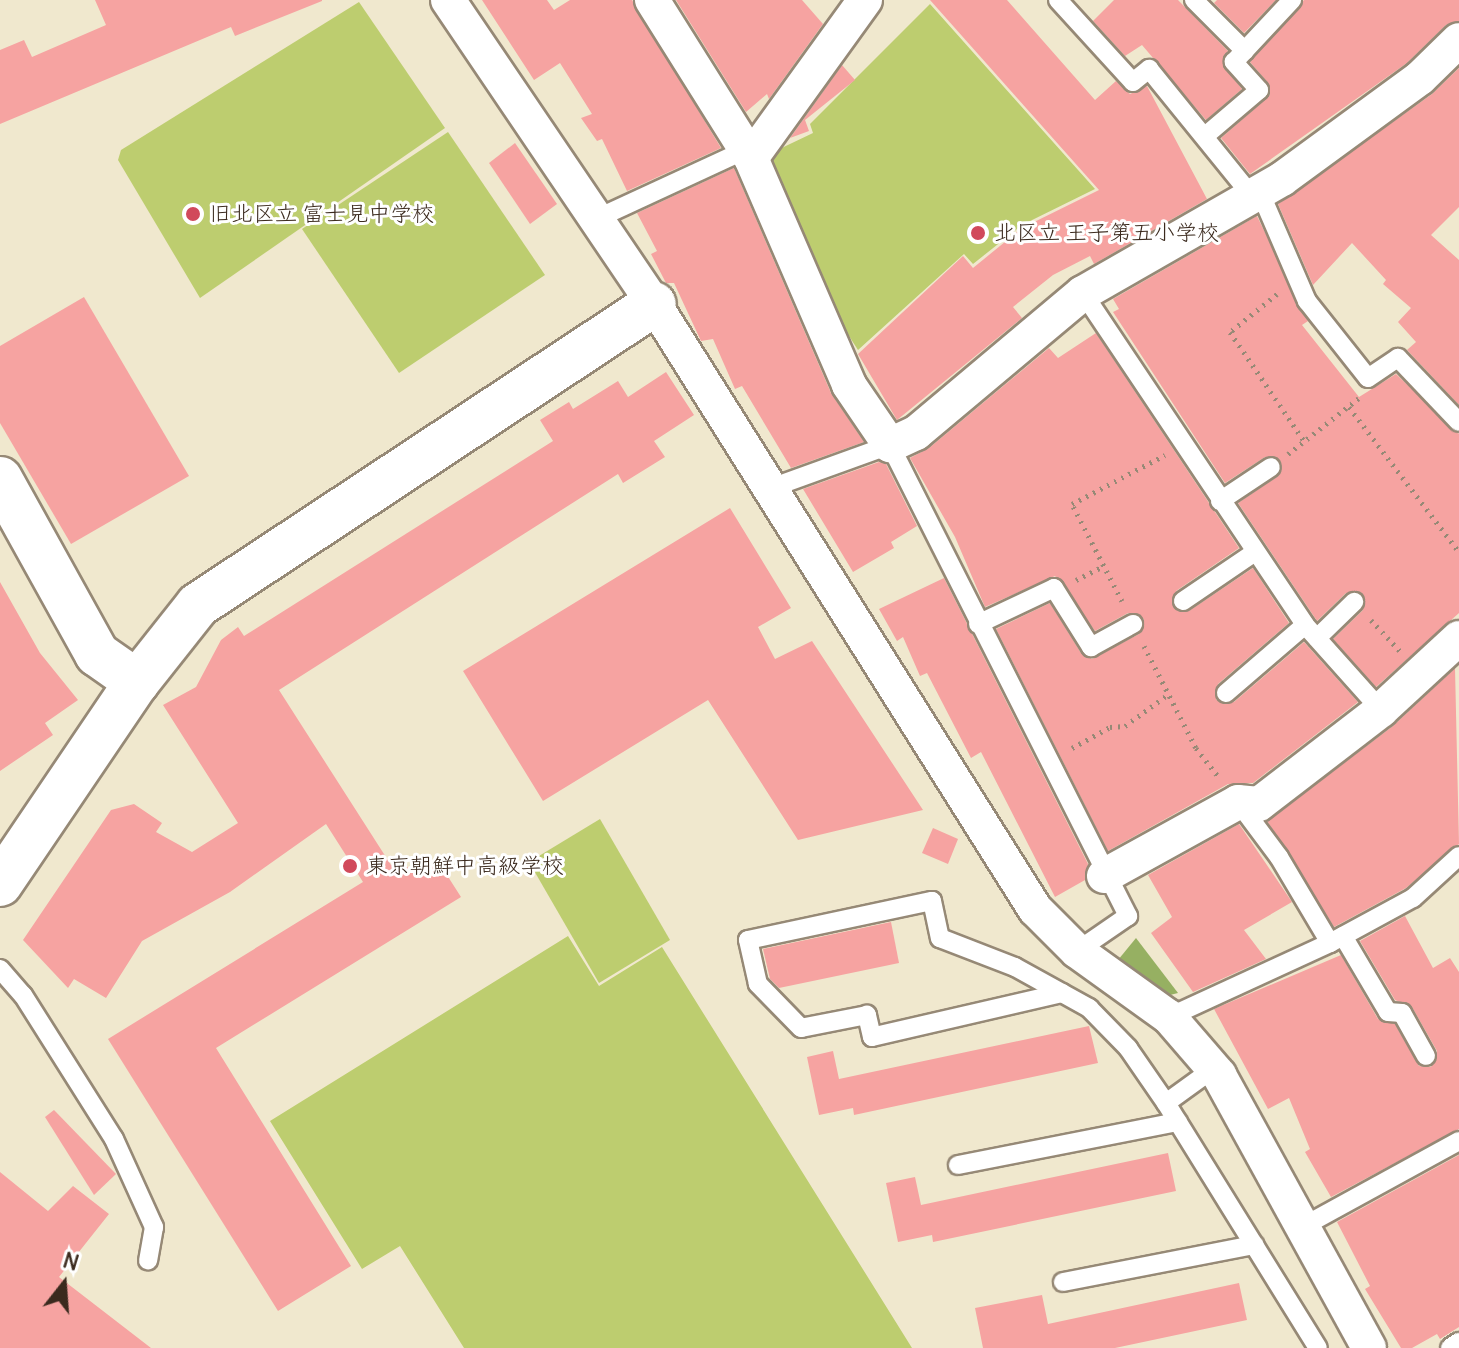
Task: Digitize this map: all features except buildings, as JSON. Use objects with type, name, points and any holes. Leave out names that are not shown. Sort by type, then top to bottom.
[{"type":"street","points":[[448,0],[654,304],[1035,909],[1077,951],[1169,1017],[1213,1069],[1369,1348]]},
{"type":"street","points":[[652,0],[748,154],[849,385],[890,445],[916,433],[1083,293],[1256,194],[1420,78],[1459,40]]},
{"type":"street","points":[[748,154],[865,0]]},
{"type":"street","points":[[0,884],[137,682],[198,605],[654,304]]},
{"type":"street","points":[[0,479],[97,654],[137,682]]},
{"type":"street","points":[[1104,876],[1238,802],[1259,804],[1381,710],[1421,673],[1456,647]]},
{"type":"lane","points":[[1058,0],[1133,82],[1149,69],[1256,194],[1307,301],[1368,378],[1398,358],[1459,422]]},
{"type":"lane","points":[[1194,0],[1245,51]]},
{"type":"lane","points":[[1205,136],[1259,90],[1234,62],[1292,0]]},
{"type":"lane","points":[[596,219],[748,154]]},
{"type":"lane","points":[[1083,293],[1220,501],[1311,632],[1381,710]]},
{"type":"lane","points":[[771,488],[890,445],[1104,876],[1128,916],[1077,951]]},
{"type":"lane","points":[[1220,501],[1271,467]]},
{"type":"lane","points":[[1183,601],[1255,552]]},
{"type":"lane","points":[[978,624],[1054,588],[1091,647],[1133,624]]},
{"type":"lane","points":[[1226,693],[1354,602]]},
{"type":"lane","points":[[1238,802],[1388,1012],[1402,1013],[1426,1056]]},
{"type":"lane","points":[[1169,1017],[1337,940],[1413,898],[1459,856]]},
{"type":"lane","points":[[1062,993],[872,1037],[867,1015],[801,1028],[758,984],[748,940],[932,901],[940,938],[1015,967],[1062,993],[1089,1008],[1118,1038],[1166,1103],[1318,1348]]},
{"type":"lane","points":[[0,969],[23,995],[114,1139],[154,1227],[148,1260]]},
{"type":"lane","points":[[1166,1103],[1213,1069]]},
{"type":"lane","points":[[958,1165],[1178,1122]]},
{"type":"lane","points":[[1302,1227],[1459,1141]]},
{"type":"lane","points":[[1063,1282],[1254,1245]]},
{"type":"lane","points":[[1450,1348],[1459,1342]]},
{"type":"path","points":[[1297,279],[1230,332],[1304,441]]},
{"type":"path","points":[[1271,467],[1349,407],[1459,552]]},
{"type":"path","points":[[1354,602],[1421,673]]},
{"type":"path","points":[[1047,762],[1110,727],[1125,726],[1167,695]]},
{"type":"green space","points":[[359,2],[445,128],[200,298],[118,160],[121,150]]},
{"type":"green space","points":[[930,4],[1095,189],[1022,225],[973,264],[964,254],[858,350],[831,308],[769,154],[813,133],[810,124]]},
{"type":"green space","points":[[448,132],[545,275],[399,373],[302,229]]},
{"type":"green space","points":[[600,819],[670,940],[599,983],[529,862]]},
{"type":"green space","points":[[568,936],[599,986],[662,947],[912,1348],[464,1348],[400,1246],[362,1269],[270,1121]]},
{"type":"green space","points":[[1136,938],[1178,993],[1162,997],[1118,960]]},
{"type":"place","name":"旧北区立 富士見中学校","points":[[193,214]]},
{"type":"place","name":"北区立 王子第五小学校","points":[[978,233]]},
{"type":"place","name":"東京朝鮮中高級学校","points":[[350,866]]}]
